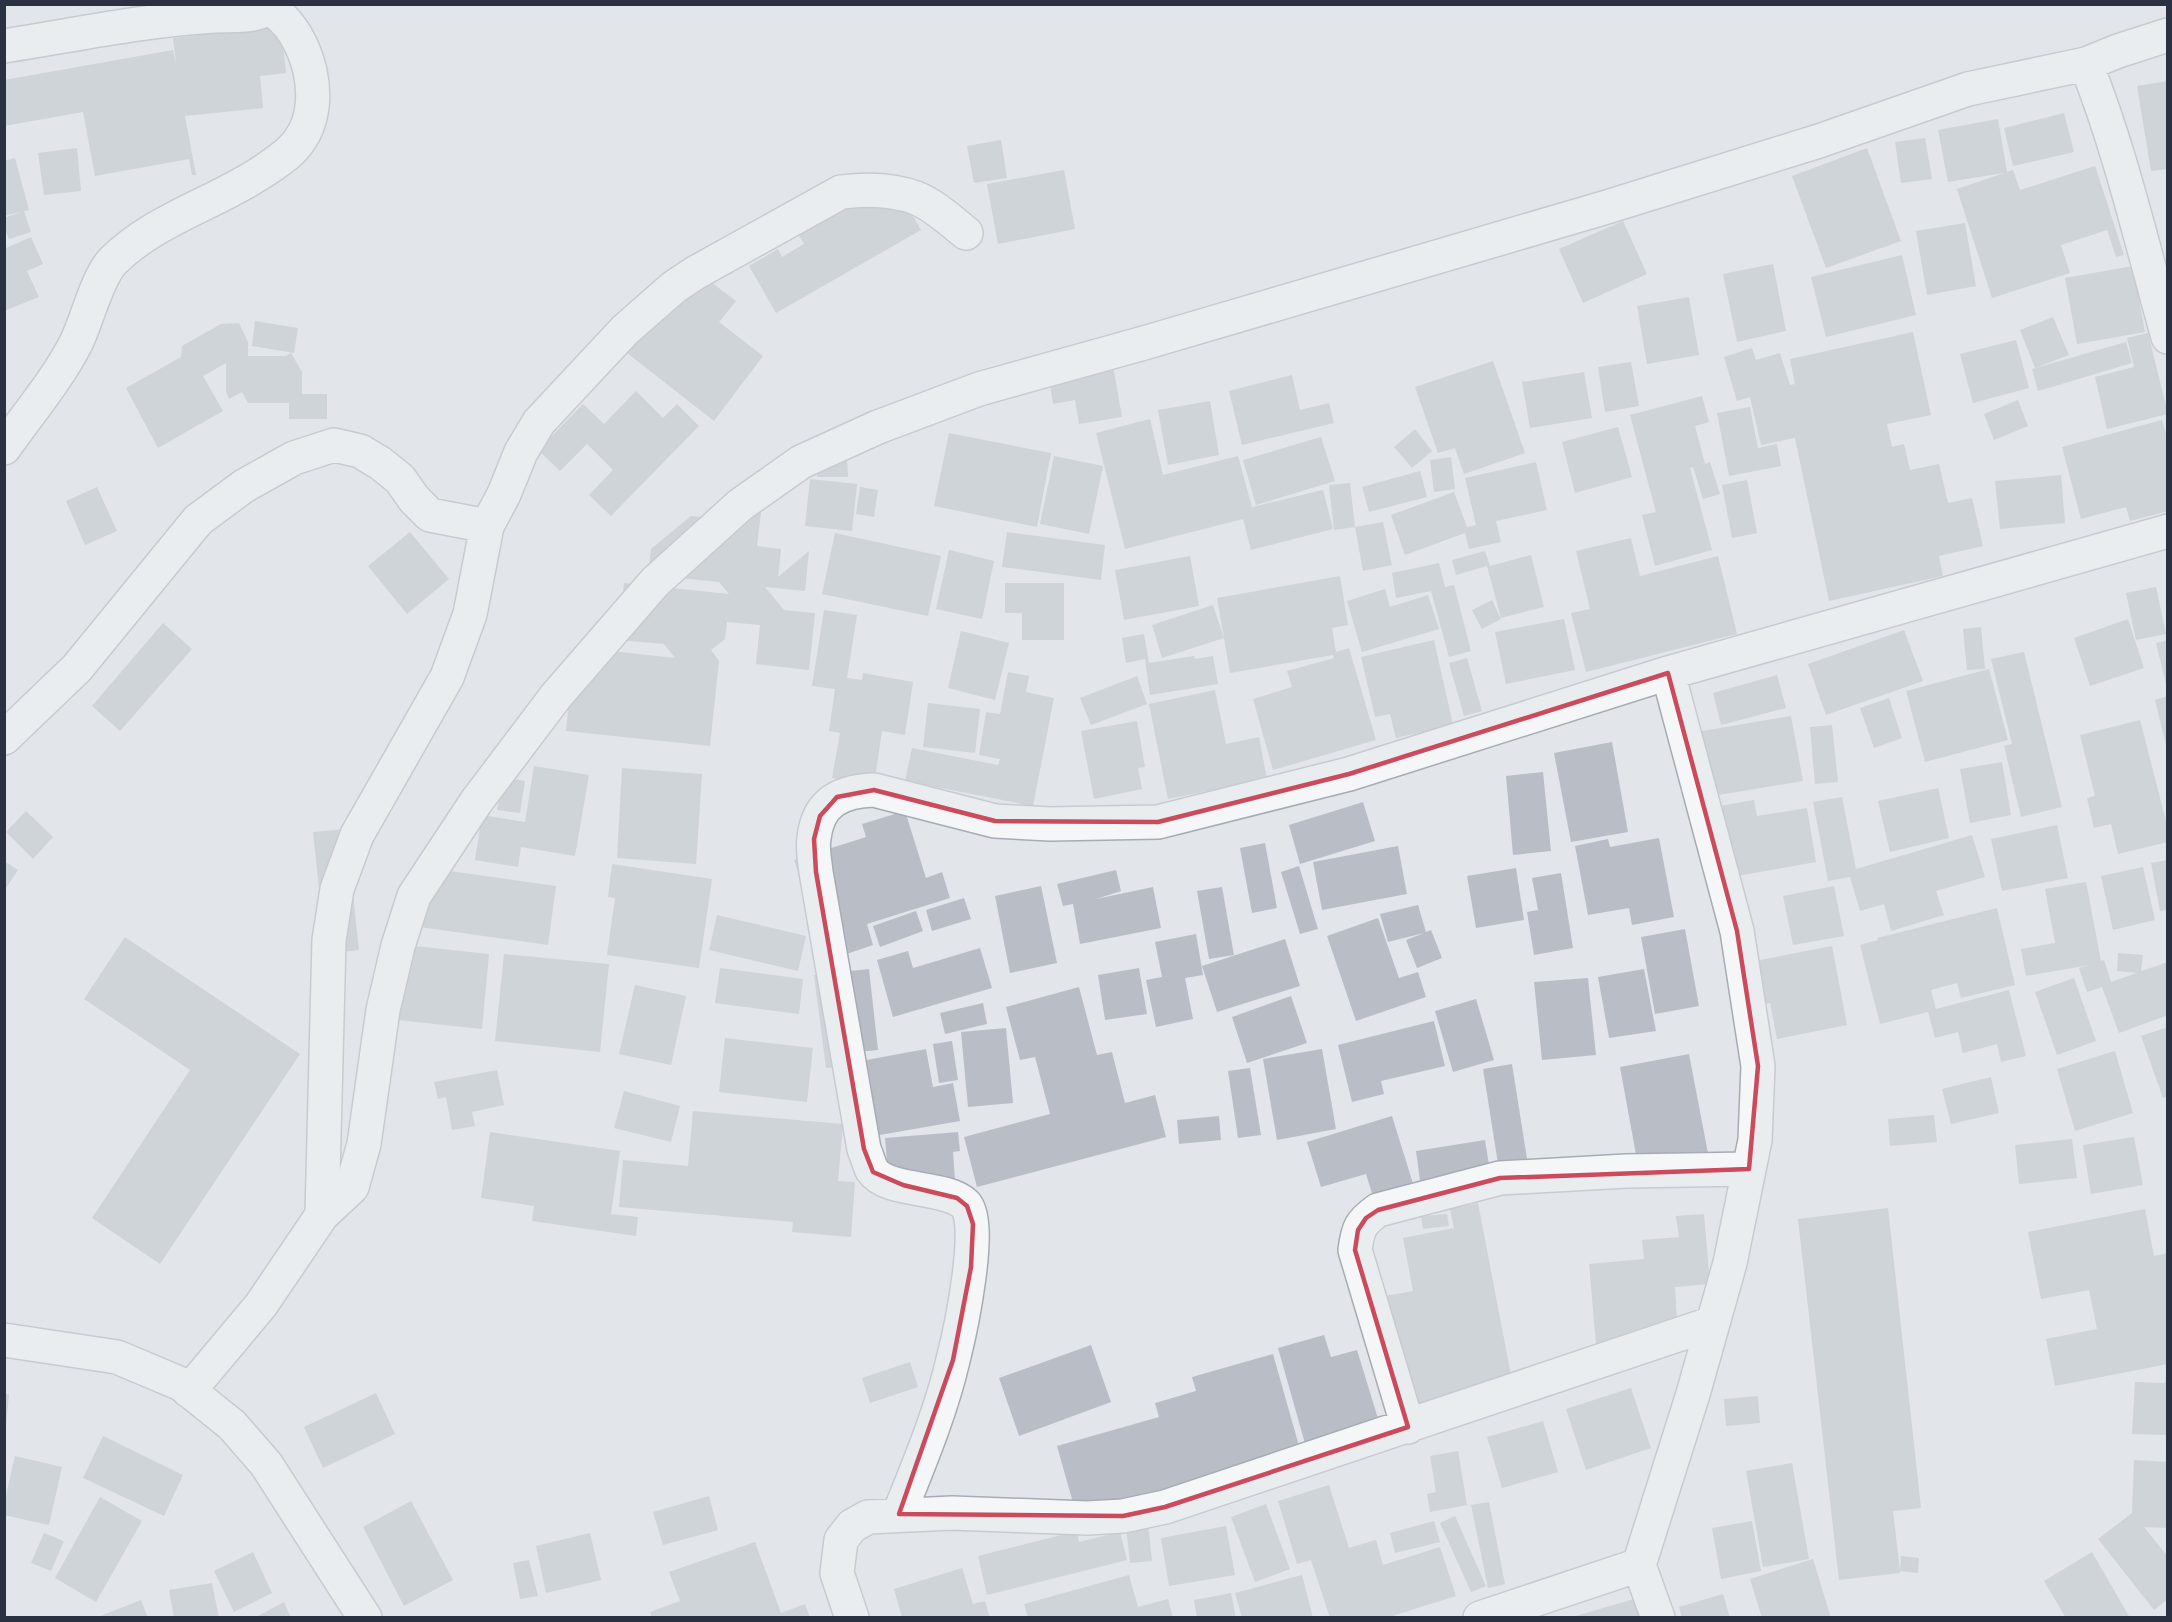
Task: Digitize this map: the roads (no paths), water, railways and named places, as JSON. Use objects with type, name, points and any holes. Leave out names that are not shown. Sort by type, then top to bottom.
[{"type":"street","points":[[4,46],[194,17],[248,15],[260,13],[271,6],[283,16],[293,30],[309,67],[313,99],[305,131],[287,153],[248,182],[141,238],[112,262],[98,287],[76,344],[4,448]]},
{"type":"street","points":[[189,1391],[261,1305],[322,1215],[352,1187],[364,1144],[383,1010],[398,946],[414,896],[476,802],[556,696],[655,582],[740,504],[801,462],[878,427],[979,389],[1156,340],[1607,207],[1819,141],[1968,90],[2086,64],[2168,35]]},
{"type":"street","points":[[2086,64],[2104,107],[2168,337]]},
{"type":"street","points":[[322,1215],[329,940],[337,889],[357,835],[447,677],[470,614],[487,526],[504,494],[521,452],[539,422],[625,330],[674,287],[841,192],[867,189],[916,198],[966,233]]},
{"type":"street","points":[[4,738],[77,668],[198,520],[244,486],[294,458],[334,445],[360,451],[400,479],[414,499],[430,514],[487,526]]},
{"type":"street","points":[[899,1514],[927,1445],[953,1360],[970,1267],[973,1224],[967,1206],[957,1198],[885,1180],[873,1172],[864,1149],[816,872],[814,839],[820,816],[837,797],[855,791],[874,790],[995,821],[1050,824],[1158,822],[1349,774],[1668,673],[2168,531]]},
{"type":"street","points":[[1658,1617],[1639,1565],[1693,1394],[1730,1263],[1755,1140],[1758,1066],[1737,931],[1668,673]]},
{"type":"street","points":[[1408,1427],[1355,1250],[1358,1230],[1366,1218],[1378,1210],[1500,1178],[1626,1171],[1749,1169]]},
{"type":"street","points":[[852,1617],[837,1573],[841,1540],[852,1526],[868,1516],[952,1513],[1087,1518],[1123,1516],[1165,1507],[1713,1323]]},
{"type":"street","points":[[4,1340],[117,1357],[181,1384],[232,1425],[266,1464],[365,1617]]},
{"type":"street","points":[[1480,1617],[1639,1565]]}]
